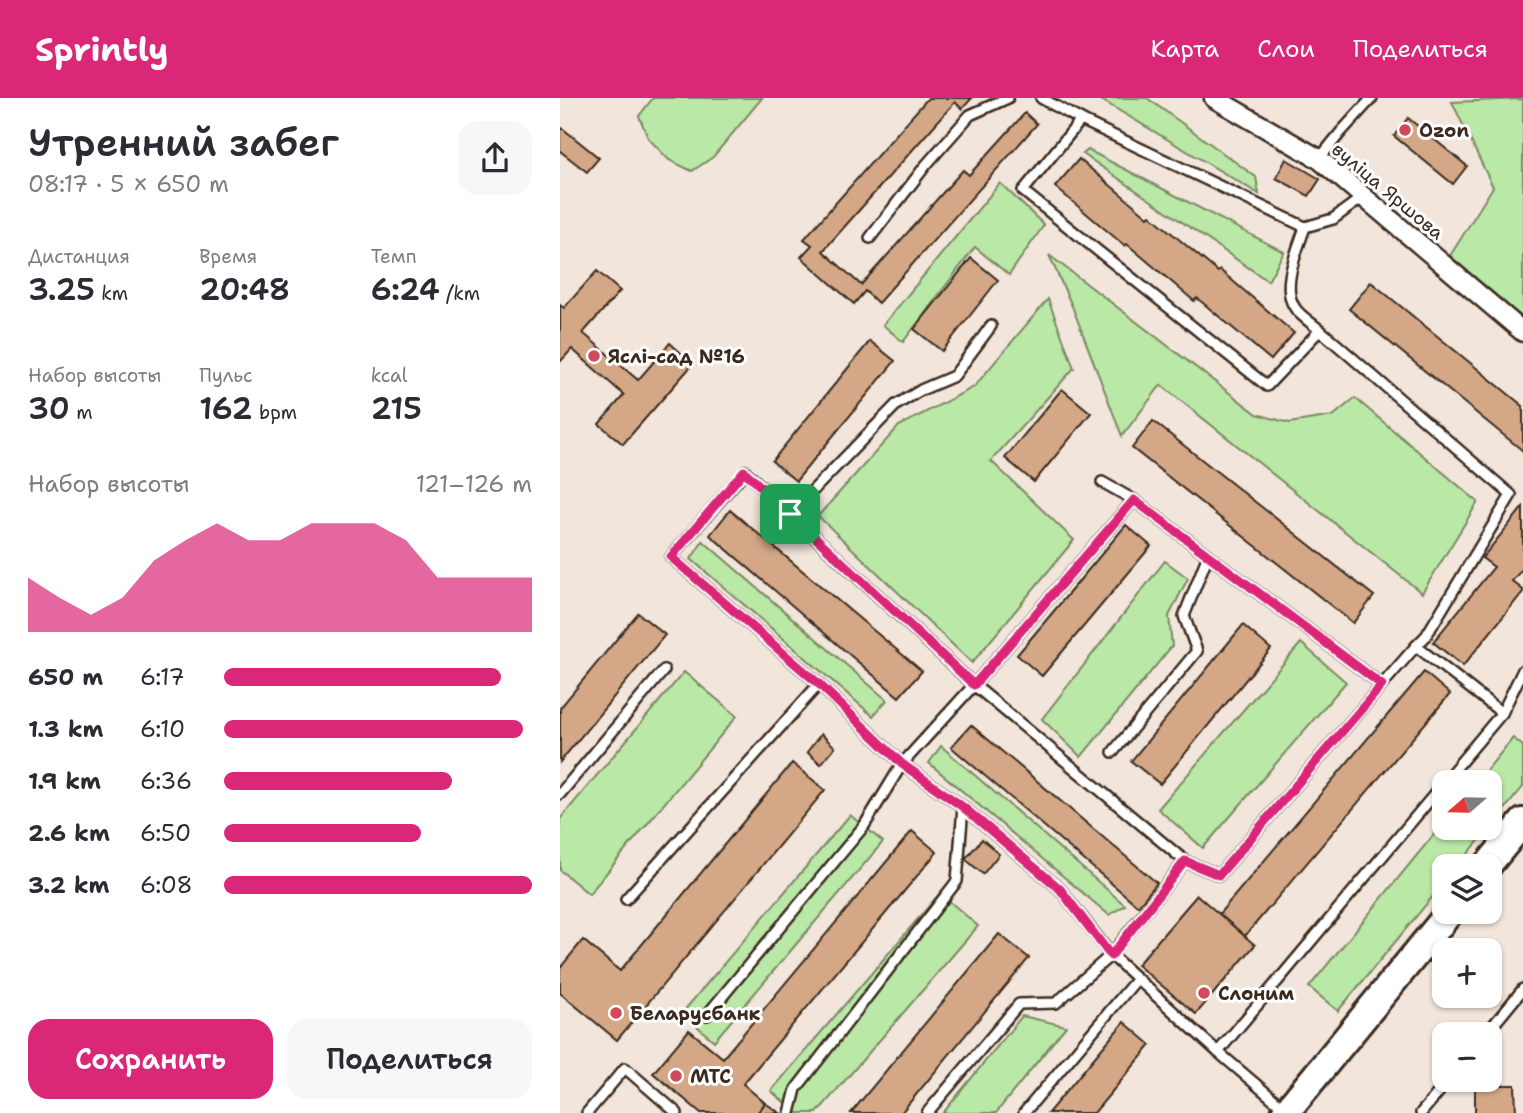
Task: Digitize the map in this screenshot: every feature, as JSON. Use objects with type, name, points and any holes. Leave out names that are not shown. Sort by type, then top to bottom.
[{"type":"main road","points":[[1497,854],[1523,822]]},
{"type":"main road","points":[[1286,1112],[1440,924]]},
{"type":"street","name":"вуліца Яршова","points":[[1214,98],[1320,159],[1523,332]]},
{"type":"lane","points":[[870,238],[926,165],[970,115],[1008,98]]},
{"type":"lane","points":[[1041,98],[1081,120],[1305,227],[1333,219],[1363,197]]},
{"type":"lane","points":[[1320,159],[1340,132],[1372,98]]},
{"type":"lane","points":[[1081,120],[1023,191],[1267,386],[1320,330]]},
{"type":"lane","points":[[1286,1112],[1111,956],[1060,889],[963,807],[902,764],[819,684],[671,557],[744,471],[974,685],[1185,861],[1219,875],[1426,636],[1511,495],[1294,308],[1289,274],[1305,227]]},
{"type":"lane","points":[[790,514],[896,405],[921,390],[954,376],[990,326]]},
{"type":"lane","points":[[1102,482],[1134,500],[1382,685]]},
{"type":"lane","points":[[707,1015],[864,826],[902,764],[1134,500]]},
{"type":"lane","points":[[1113,752],[1198,651],[1184,616],[1208,555]]},
{"type":"lane","points":[[1416,646],[1502,713]]},
{"type":"lane","points":[[560,794],[664,670]]},
{"type":"lane","points":[[1455,770],[1502,713],[1523,670]]},
{"type":"lane","points":[[626,899],[819,684]]},
{"type":"lane","points":[[1218,1052],[1432,797]]},
{"type":"lane","points":[[790,1113],[796,1089],[957,881],[963,807]]},
{"type":"lane","points":[[927,1113],[1018,1004],[1056,1003],[1111,956],[1185,861]]},
{"type":"lane","points":[[1024,1113],[1136,980]]},
{"type":"lane","points":[[1496,1022],[1523,989]]},
{"type":"lane","points":[[587,1113],[625,1068],[677,1113]]},
{"type":"lane","points":[[1421,1113],[1439,1092]]},
{"type":"green space","points":[[653,98],[762,98],[713,157],[692,171],[669,160],[648,138],[639,116]]},
{"type":"green space","points":[[1098,98],[1147,98],[1256,177],[1259,194]]},
{"type":"green space","points":[[1523,99],[1523,318],[1450,256],[1493,187],[1452,102]]},
{"type":"green space","points":[[1088,150],[1284,252],[1268,281],[1083,154]]},
{"type":"green space","points":[[1000,183],[1044,225],[1009,275],[975,247],[903,342],[883,325]]},
{"type":"green space","points":[[1049,255],[1257,414],[1289,423],[1333,416],[1355,398],[1478,502],[1422,593],[1161,385],[1122,436],[1072,306]]},
{"type":"green space","points":[[1048,299],[1074,368],[991,461],[1074,540],[972,663],[818,516],[899,426],[974,387]]},
{"type":"green space","points":[[703,541],[887,700],[873,716],[691,559]]},
{"type":"green space","points":[[1165,561],[1188,578],[1169,616],[1172,646],[1081,757],[1042,719]]},
{"type":"green space","points":[[1301,643],[1346,682],[1203,848],[1158,809]]},
{"type":"green space","points":[[684,672],[737,716],[589,894],[560,870],[560,819]]},
{"type":"green space","points":[[1513,738],[1523,746],[1523,787],[1502,813],[1502,770],[1487,770]]},
{"type":"green space","points":[[941,746],[1125,905],[1109,915],[929,763]]},
{"type":"green space","points":[[850,815],[883,842],[714,1041],[682,1013]]},
{"type":"green space","points":[[1432,837],[1432,840],[1479,840],[1468,854],[1432,854],[1432,897],[1338,1011],[1309,987]]},
{"type":"green space","points":[[940,893],[978,926],[817,1113],[797,1113],[771,1091]]},
{"type":"green space","points":[[1022,1016],[1066,1026],[996,1113],[943,1113]]},
{"type":"building","points":[[928,98],[972,98],[962,109],[955,102],[823,251],[861,285],[963,170],[969,175],[1025,113],[1037,124],[878,303],[865,291],[854,304],[801,257],[812,245],[804,239]]},
{"type":"building","points":[[1408,118],[1467,166],[1453,184],[1394,136]]},
{"type":"building","points":[[562,128],[599,158],[587,172],[560,151]]},
{"type":"building","points":[[1079,159],[1148,217],[1150,215],[1218,272],[1220,270],[1294,333],[1271,360],[1197,298],[1194,301],[1127,244],[1125,246],[1055,187]]},
{"type":"building","points":[[1286,159],[1320,179],[1309,196],[1276,178]]},
{"type":"building","points":[[971,258],[998,280],[942,351],[914,329]]},
{"type":"building","name":"Яслі-сад №16","points":[[597,271],[620,291],[583,333],[638,380],[670,343],[693,364],[623,444],[599,424],[624,395],[572,349],[560,362],[560,305],[564,308]]},
{"type":"building","points":[[1371,282],[1523,406],[1523,451],[1349,309]]},
{"type":"building","points":[[870,341],[895,361],[796,481],[772,461]]},
{"type":"building","points":[[1062,389],[1091,413],[1034,482],[1005,458]]},
{"type":"building","points":[[1153,421],[1374,596],[1353,623],[1132,448]]},
{"type":"building","points":[[1523,507],[1523,568],[1512,581],[1523,592],[1463,666],[1433,642],[1494,567],[1482,558]]},
{"type":"building","points":[[730,510],[922,671],[899,697],[710,535]]},
{"type":"building","points":[[1126,525],[1151,546],[1042,676],[1017,655]]},
{"type":"building","points":[[638,613],[665,635],[560,762],[560,708]]},
{"type":"building","points":[[1243,625],[1271,649],[1160,784],[1131,761]]},
{"type":"building","points":[[1424,672],[1450,694],[1245,936],[1219,914]]},
{"type":"building","points":[[971,725],[1157,883],[1138,906],[951,747]]},
{"type":"building","points":[[821,734],[835,747],[821,764],[807,752]]},
{"type":"building","points":[[792,763],[825,790],[617,1040],[560,993],[560,968],[583,940],[620,971]]},
{"type":"building","points":[[912,831],[937,852],[743,1084],[765,1103],[757,1113],[701,1113],[653,1073],[689,1030],[723,1058]]},
{"type":"building","points":[[982,839],[999,854],[983,874],[965,859]]},
{"type":"building","points":[[1197,895],[1255,945],[1196,1014],[1137,965]]},
{"type":"building","points":[[999,934],[1029,958],[901,1113],[851,1113]]},
{"type":"building","points":[[1124,1022],[1151,1045],[1094,1113],[1048,1113]]},
{"type":"building","points":[[1502,1085],[1515,1085],[1516,1113],[1475,1113],[1475,1092],[1502,1092]]},
{"type":"building","points":[[765,1103],[780,1113],[758,1113]]},
{"type":"place","name":"Ozon","points":[[1405,130]]},
{"type":"place","name":"Яслі-сад №16","points":[[594,356]]},
{"type":"place","name":"Слоним","points":[[1204,993]]},
{"type":"place","name":"Беларусбанк","points":[[616,1013]]},
{"type":"place","name":"МТС","points":[[676,1076]]},
{"type":"route","points":[[744,471],[790,514],[974,685],[1134,500],[1382,685],[1219,875],[1185,861],[1111,956],[1060,889],[963,807],[902,764],[819,684],[671,557],[744,471]]}]
